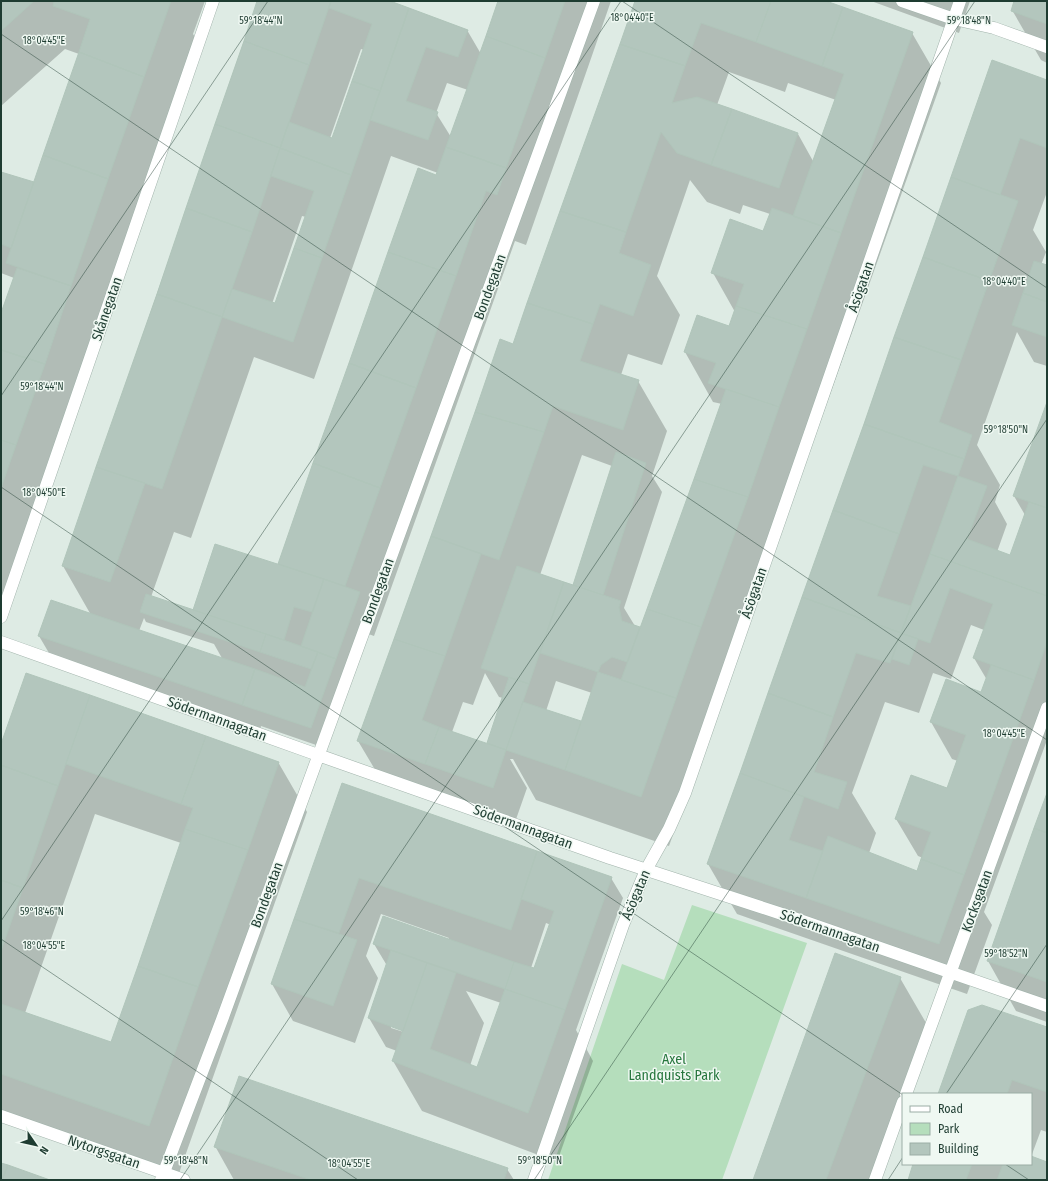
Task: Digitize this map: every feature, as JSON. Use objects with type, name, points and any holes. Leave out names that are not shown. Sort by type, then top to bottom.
[{"type":"street","name":"Skånegatan","points":[[1,617],[213,1]]},
{"type":"street","name":"Bondegatan","points":[[163,1177],[594,1]]},
{"type":"street","points":[[902,1],[954,19],[994,28],[1047,47]]},
{"type":"street","name":"Åsögatan","points":[[534,1180],[623,925],[646,870],[669,829],[685,793],[960,1]]},
{"type":"street","name":"Södermannagatan","points":[[1,642],[646,870],[788,916],[1047,1006]]},
{"type":"street","name":"Kocksgatan","points":[[906,1093],[1047,708]]},
{"type":"street","points":[[875,1180],[902,1105]]},
{"type":"street","name":"Nytorgsgatan","points":[[1,1116],[163,1177],[184,1180]]},
{"type":"green space","name":"Axel Landquists Park","points":[[692,905],[807,943],[722,1180],[548,1180],[622,964],[664,980]]},
{"type":"building","points":[[1,1],[34,1],[1,31]]},
{"type":"building","points":[[54,1],[171,1],[144,77],[79,52],[90,19],[53,6]]},
{"type":"building","points":[[257,1],[331,1],[309,65],[244,41]]},
{"type":"building","points":[[331,1],[390,1],[409,8],[380,91],[352,81],[372,24],[329,8]]},
{"type":"building","points":[[498,1],[565,1],[545,58],[486,36]]},
{"type":"building","points":[[635,1],[771,1],[756,42],[701,23],[685,66],[620,44]]},
{"type":"building","points":[[771,1],[826,1],[843,7],[822,66],[756,42]]},
{"type":"building","points":[[1014,1],[1047,1],[1047,24],[1011,11]]},
{"type":"building","points":[[843,7],[913,32],[841,233],[793,216],[844,74],[822,66]]},
{"type":"building","points":[[409,8],[468,30],[458,57],[426,47],[406,101],[438,112],[428,140],[370,120]]},
{"type":"building","points":[[486,36],[545,58],[506,168],[446,147]]},
{"type":"building","points":[[244,41],[309,65],[280,148],[215,124]]},
{"type":"building","points":[[620,44],[685,66],[672,103],[697,97],[732,109],[711,165],[677,153],[661,132],[626,232],[560,211]]},
{"type":"building","points":[[79,52],[144,77],[108,179],[43,155]]},
{"type":"building","points":[[992,60],[1047,80],[1047,148],[1020,138],[1000,195],[951,177]]},
{"type":"building","points":[[352,81],[380,91],[351,175],[280,148],[289,122],[332,138]]},
{"type":"building","points":[[732,109],[798,133],[779,188],[711,165]]},
{"type":"building","points":[[215,124],[280,148],[252,232],[186,208]]},
{"type":"building","points":[[446,147],[506,168],[497,195],[486,191],[456,276],[388,252],[418,168],[436,175]]},
{"type":"building","points":[[280,148],[351,175],[322,258],[294,248],[314,191],[271,176]]},
{"type":"building","points":[[43,155],[108,179],[71,286],[6,263]]},
{"type":"building","points":[[1,172],[34,182],[11,248],[1,244]]},
{"type":"building","points":[[951,177],[1018,201],[989,281],[923,257]]},
{"type":"building","points":[[186,208],[252,232],[222,317],[157,294]]},
{"type":"building","points":[[772,208],[841,233],[807,329],[736,306],[744,284],[711,273],[730,219],[763,231]]},
{"type":"building","points":[[560,211],[626,232],[619,253],[651,265],[633,316],[600,304],[593,324],[527,303]]},
{"type":"building","points":[[294,248],[322,258],[293,342],[222,317],[232,289],[275,303]]},
{"type":"building","points":[[388,252],[456,276],[416,388],[349,363]]},
{"type":"building","points":[[923,257],[989,281],[961,360],[894,337]]},
{"type":"building","points":[[1034,261],[1047,265],[1047,302],[1023,293]]},
{"type":"building","points":[[17,268],[71,286],[45,364],[1,350],[1,313]]},
{"type":"building","points":[[1023,293],[1047,302],[1047,337],[1012,325]]},
{"type":"building","points":[[157,294],[222,317],[162,489],[96,467]]},
{"type":"building","points":[[527,303],[593,324],[580,361],[639,380],[623,430],[553,406],[544,432],[475,412],[500,339],[513,344]]},
{"type":"building","points":[[736,306],[807,329],[779,407],[708,383],[716,363],[684,352],[697,315],[729,326]]},
{"type":"building","points":[[894,337],[961,360],[939,422],[972,435],[964,459],[864,424]]},
{"type":"building","points":[[1,350],[45,364],[16,445],[1,440]]},
{"type":"building","points":[[349,363],[416,388],[380,488],[313,463]]},
{"type":"building","points":[[726,389],[779,407],[748,497],[694,479]]},
{"type":"building","points":[[1047,402],[1047,508],[1013,496]]},
{"type":"building","points":[[475,412],[544,432],[499,560],[431,536]]},
{"type":"building","points":[[864,424],[964,459],[958,476],[923,465],[899,534],[833,510]]},
{"type":"building","points":[[1,440],[16,445],[1,488]]},
{"type":"building","points":[[616,452],[646,463],[603,595],[573,585]]},
{"type":"building","points":[[313,463],[380,488],[345,586],[278,564]]},
{"type":"building","points":[[96,467],[145,483],[110,582],[62,566]]},
{"type":"building","points":[[958,476],[987,486],[967,539],[1010,555],[1029,502],[1047,508],[1047,596],[930,554]]},
{"type":"building","points":[[694,479],[748,497],[701,627],[647,609]]},
{"type":"building","points":[[833,510],[899,534],[877,596],[911,606],[901,633],[802,597]]},
{"type":"building","points":[[431,536],[481,554],[445,656],[394,639]]},
{"type":"building","points":[[215,544],[324,579],[312,612],[294,607],[284,640],[193,610]]},
{"type":"building","points":[[930,554],[1047,596],[1047,642],[1034,680],[973,658],[993,604],[950,588],[930,643],[901,633]]},
{"type":"building","points":[[517,566],[564,582],[529,684],[481,668]]},
{"type":"building","points":[[324,579],[360,592],[336,659],[301,646]]},
{"type":"building","points":[[564,582],[621,601],[619,607],[622,621],[640,627],[627,662],[612,657],[601,665],[598,672],[540,653]]},
{"type":"building","points":[[146,594],[266,634],[260,652],[140,612]]},
{"type":"building","points":[[802,597],[901,633],[890,663],[856,653],[833,717],[768,693]]},
{"type":"building","points":[[51,600],[255,669],[242,705],[38,636]]},
{"type":"building","points":[[647,609],[701,627],[676,698],[621,680]]},
{"type":"building","points":[[901,633],[918,639],[909,665],[892,659]]},
{"type":"building","points":[[266,634],[318,652],[311,669],[260,652]]},
{"type":"building","points":[[394,639],[445,656],[422,720],[439,727],[425,764],[357,741]]},
{"type":"building","points":[[318,652],[336,659],[311,728],[242,705],[255,669],[305,687]]},
{"type":"building","points":[[991,665],[1034,680],[964,875],[921,859],[931,832],[895,819],[911,775],[947,788],[966,735],[930,722],[946,679],[981,692]]},
{"type":"building","points":[[598,672],[676,698],[641,797],[565,770]]},
{"type":"building","points":[[26,673],[90,695],[58,786],[1,765],[1,744]]},
{"type":"building","points":[[509,677],[529,684],[506,750],[487,743]]},
{"type":"building","points":[[768,693],[833,717],[814,772],[847,782],[838,809],[740,773]]},
{"type":"building","points":[[90,695],[206,736],[181,804],[66,764]]},
{"type":"building","points":[[523,702],[581,721],[565,770],[506,750]]},
{"type":"building","points":[[439,727],[506,750],[493,788],[425,764]]},
{"type":"building","points":[[206,736],[279,762],[248,850],[185,829],[193,808],[181,804]]},
{"type":"building","points":[[1,765],[58,786],[23,888],[1,880]]},
{"type":"building","points":[[740,773],[804,797],[789,840],[823,851],[806,898],[707,864]]},
{"type":"building","points":[[342,783],[537,851],[511,930],[359,878],[339,933],[294,919]]},
{"type":"building","points":[[1047,793],[1047,833],[1034,828]]},
{"type":"building","points":[[1034,828],[1047,833],[1047,982],[987,961]]},
{"type":"building","points":[[185,829],[248,850],[198,987],[138,966]]},
{"type":"building","points":[[828,836],[917,871],[921,859],[964,875],[939,944],[806,898]]},
{"type":"building","points":[[537,851],[612,877],[565,1010],[505,989],[514,962],[534,968],[554,911],[521,899]]},
{"type":"building","points":[[1,880],[23,888],[1,951]]},
{"type":"building","points":[[383,916],[514,962],[505,989],[373,944]]},
{"type":"building","points":[[294,919],[357,940],[333,1006],[271,984]]},
{"type":"building","points":[[391,950],[427,963],[403,1031],[368,1018]]},
{"type":"building","points":[[835,953],[901,977],[826,1180],[753,1180]]},
{"type":"building","points":[[427,963],[456,973],[430,1049],[477,1067],[505,989],[565,1010],[528,1113],[392,1061]]},
{"type":"building","points":[[138,966],[198,987],[149,1126],[1,1074],[1,1004],[111,1042]]},
{"type":"building","points":[[982,1005],[1047,1027],[1047,1092],[1012,1080],[1007,1093],[938,1093],[968,1010]]},
{"type":"building","points":[[239,1076],[508,1168],[504,1180],[311,1180],[214,1147]]},
{"type":"building","points":[[1032,1156],[1047,1162],[1047,1180],[997,1180],[1003,1165],[1032,1165]]},
{"type":"building","points":[[1,1163],[8,1165],[2,1180],[1,1180]]},
{"type":"building","points":[[8,1165],[50,1180],[2,1180]]},
{"type":"building","points":[[913,1165],[972,1165],[966,1180],[908,1180]]}]
